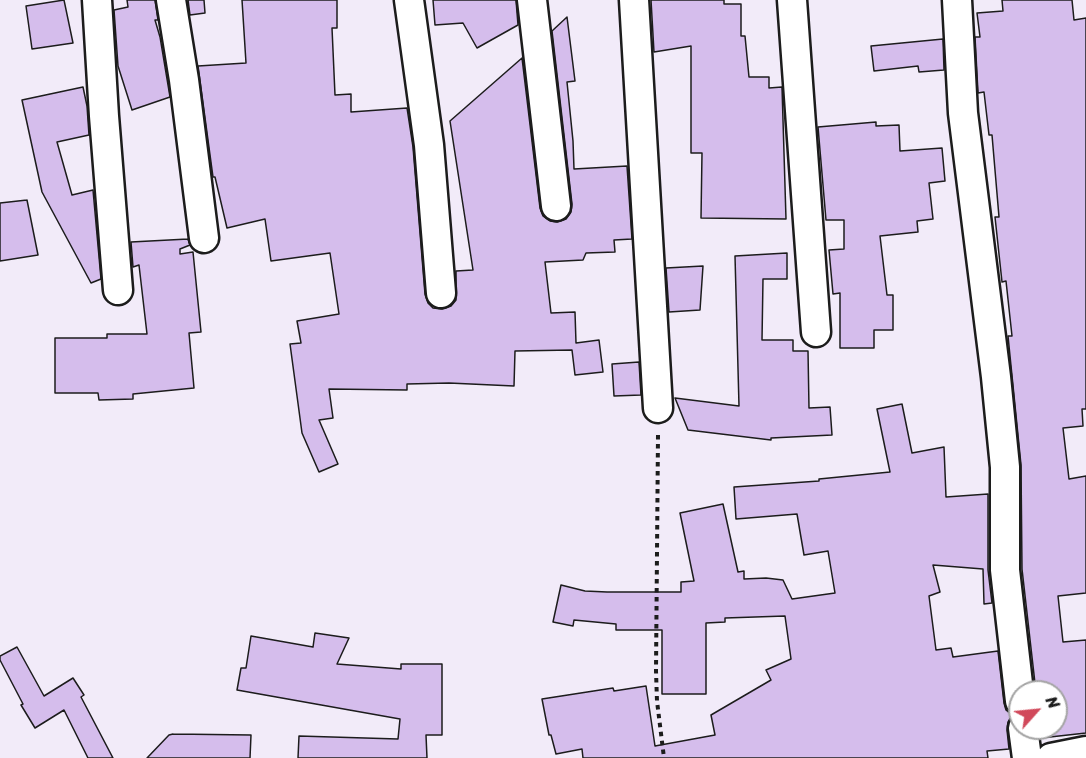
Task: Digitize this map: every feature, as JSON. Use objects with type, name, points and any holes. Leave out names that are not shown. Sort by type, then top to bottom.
[{"type":"street","points":[[97,0],[118,290]]},
{"type":"street","points":[[171,0],[184,80],[204,238]]},
{"type":"street","points":[[409,0],[429,145],[441,293]]},
{"type":"street","points":[[532,0],[556,206]]},
{"type":"street","points":[[634,0],[658,408]]},
{"type":"street","points":[[792,0],[816,332]]},
{"type":"street","points":[[957,0],[963,113],[1005,467],[1005,570],[1018,680]]},
{"type":"street","points":[[1024,740],[1026,758]]},
{"type":"street","points":[[1051,758],[1086,751]]},
{"type":"path","points":[[658,408],[656,671],[664,758]]},
{"type":"building","points":[[64,0],[73,43],[32,49],[26,6]]},
{"type":"building","points":[[127,0],[155,0],[158,20],[155,20],[170,97],[132,110],[118,66],[114,10],[128,7]]},
{"type":"building","points":[[188,0],[204,0],[205,13],[190,15]]},
{"type":"building","points":[[242,0],[337,0],[337,28],[332,28],[335,95],[351,94],[351,112],[407,108],[413,147],[425,294],[428,303],[433,308],[442,309],[451,306],[456,300],[456,271],[473,270],[450,121],[522,58],[540,208],[543,216],[550,221],[557,222],[566,219],[571,212],[572,204],[552,31],[567,17],[575,81],[567,82],[574,169],[627,166],[632,239],[614,240],[615,252],[586,253],[583,260],[545,262],[551,313],[575,312],[576,343],[599,340],[603,372],[575,375],[572,350],[515,351],[514,386],[449,383],[407,384],[407,390],[329,389],[333,418],[319,420],[338,464],[319,472],[302,433],[290,344],[301,343],[297,321],[339,314],[330,253],[271,261],[265,219],[227,228],[215,177],[213,177],[198,66],[246,63]]},
{"type":"building","points":[[433,0],[516,0],[518,25],[477,48],[463,23],[435,25]]},
{"type":"building","points":[[651,0],[724,0],[724,4],[741,4],[741,36],[745,36],[749,77],[769,77],[769,88],[782,87],[786,219],[701,218],[702,153],[691,153],[691,46],[654,52]]},
{"type":"building","points":[[1002,0],[1072,0],[1074,20],[1086,18],[1086,409],[1082,409],[1083,426],[1063,428],[1069,479],[1086,476],[1086,593],[1058,596],[1063,642],[1086,640],[1086,733],[1068,735],[1068,680],[1035,680],[1022,569],[1021,465],[1008,336],[1012,336],[1006,281],[1002,282],[995,217],[999,217],[992,135],[989,135],[984,92],[978,93],[975,37],[980,37],[977,13],[1003,11]]},
{"type":"building","points":[[943,39],[944,70],[919,72],[918,66],[874,71],[871,46]]},
{"type":"building","points":[[83,87],[89,135],[57,142],[72,195],[93,190],[101,279],[91,283],[42,192],[22,100]]},
{"type":"building","points":[[876,122],[876,126],[899,125],[900,151],[942,148],[945,181],[929,183],[933,219],[917,221],[918,232],[880,236],[887,295],[893,295],[893,330],[874,330],[874,348],[840,348],[840,293],[833,294],[829,250],[844,249],[844,220],[826,220],[818,127]]},
{"type":"building","points":[[27,200],[38,255],[0,261],[0,203]]},
{"type":"building","points":[[188,239],[190,245],[180,249],[180,254],[193,252],[201,332],[189,333],[194,388],[133,394],[133,399],[99,400],[98,393],[55,393],[55,338],[107,338],[107,334],[147,334],[139,265],[133,267],[131,242]]},
{"type":"building","points":[[787,253],[787,279],[763,279],[762,340],[793,340],[793,351],[808,351],[809,408],[830,407],[832,435],[771,438],[771,440],[688,430],[675,398],[739,406],[735,256]]},
{"type":"building","points":[[703,266],[700,310],[669,312],[666,268]]},
{"type":"building","points":[[639,362],[641,395],[614,396],[612,364]]},
{"type":"building","points":[[902,404],[912,453],[944,447],[946,497],[988,494],[988,570],[992,603],[984,604],[983,569],[933,565],[940,592],[929,596],[936,650],[951,648],[953,657],[998,651],[1004,703],[1008,712],[1009,749],[987,751],[988,758],[583,758],[582,749],[556,754],[551,735],[549,735],[542,699],[613,688],[614,691],[646,686],[655,746],[715,735],[711,715],[771,680],[766,670],[791,659],[785,616],[725,618],[725,622],[706,623],[706,694],[662,694],[662,630],[616,630],[616,624],[574,620],[573,626],[553,622],[561,585],[585,591],[681,592],[681,582],[694,581],[680,513],[723,504],[738,572],[744,571],[744,579],[783,580],[792,599],[835,593],[828,551],[804,555],[797,514],[736,519],[734,487],[819,481],[819,479],[890,472],[877,409]]},
{"type":"building","points":[[315,633],[349,638],[337,664],[401,669],[401,664],[442,664],[442,735],[426,735],[427,758],[298,758],[299,736],[398,739],[400,719],[237,690],[241,668],[246,668],[251,636],[313,647]]},
{"type":"building","points":[[17,647],[44,696],[73,678],[84,695],[81,697],[113,758],[88,758],[64,710],[35,728],[21,705],[23,704],[0,660],[0,656]]},
{"type":"building","points":[[169,735],[251,735],[250,758],[147,758]]}]
